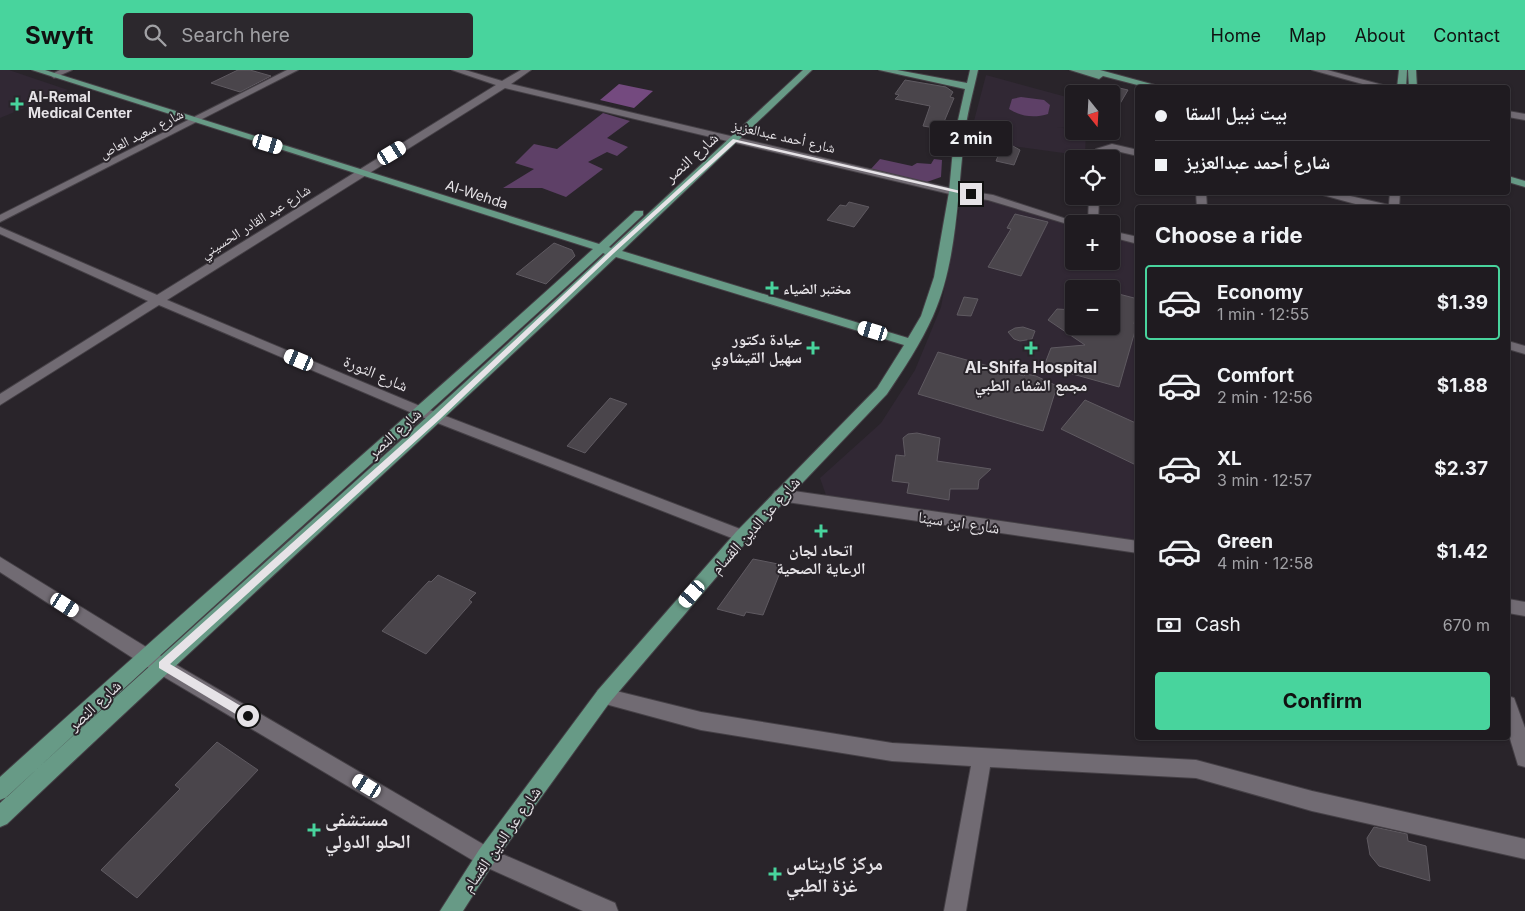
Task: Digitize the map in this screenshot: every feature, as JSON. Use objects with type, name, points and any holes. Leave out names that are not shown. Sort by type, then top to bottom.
[{"type":"main road","name":"Al-Wehda","points":[[36,70],[606,250],[911,343]]},
{"type":"main road","name":"شارع النصر","points":[[730,139],[798,70]]},
{"type":"main road","name":"شارع النصر","points":[[0,790],[146,656],[808,70]]},
{"type":"main road","points":[[883,70],[971,88]]},
{"type":"main road","name":"شارع عز الدين القسام","points":[[451,911],[486,857],[604,696],[742,536],[882,391],[927,316],[940,277],[954,192],[958,138],[974,70]]},
{"type":"main road","points":[[1074,70],[1102,73],[1135,85]]},
{"type":"main road","points":[[1090,70],[1150,85]]},
{"type":"main road","points":[[1401,85],[1403,70]]},
{"type":"main road","points":[[1412,70],[1413,85]]},
{"type":"main road","points":[[1510,180],[1525,184]]},
{"type":"main road","points":[[1510,186],[1525,190]]},
{"type":"main road","name":"شارع النصر","points":[[0,817],[162,665],[437,418],[606,250]]},
{"type":"street","points":[[54,75],[68,70]]},
{"type":"street","name":"شارع سعيد العاص","points":[[0,219],[294,70]]},
{"type":"street","name":"شارع أحمد عبدالعزيز","points":[[456,70],[505,85],[730,139],[954,192],[989,197],[1065,220]]},
{"type":"street","name":"شارع عبد القادر الحسيني","points":[[0,400],[360,172],[528,70]]},
{"type":"street","points":[[1316,70],[1378,85]]},
{"type":"street","points":[[1510,114],[1525,117]]},
{"type":"street","points":[[1102,150],[1107,148],[1119,150]]},
{"type":"street","points":[[1120,150],[1135,153]]},
{"type":"street","points":[[1330,195],[1373,205]]},
{"type":"street","name":"شارع الثورة","points":[[0,230],[157,300],[422,412],[742,536]]},
{"type":"street","points":[[1120,236],[1135,240]]},
{"type":"street","points":[[1510,346],[1525,350]]},
{"type":"street","name":"شارع ابن سينا","points":[[780,495],[1135,547]]},
{"type":"street","points":[[0,564],[146,656],[486,857],[608,911]]},
{"type":"street","points":[[1510,606],[1525,609]]},
{"type":"street","points":[[604,696],[701,721],[892,752],[982,758],[1068,760],[1196,769],[1312,801],[1525,849]]},
{"type":"street","points":[[1510,710],[1525,758]]},
{"type":"street","points":[[955,911],[982,758]]},
{"type":"shaded area","name":"Al-Remal Medical Center","points":[[0,70],[9,70],[68,90],[0,118]]},
{"type":"shaded area","points":[[986,75],[1065,97],[1065,128],[1057,127],[1065,128],[1065,140],[1086,140],[1085,150],[1065,150],[1065,153],[969,140]]},
{"type":"shaded area","points":[[619,84],[653,91],[634,108],[600,100]]},
{"type":"shaded area","points":[[1021,97],[1044,100],[1050,105],[1048,114],[1028,116],[1018,114],[1009,109],[1012,99]]},
{"type":"shaded area","points":[[603,113],[630,121],[607,138],[628,147],[617,156],[607,152],[588,162],[603,169],[566,197],[542,188],[503,188],[534,169],[515,163],[534,144],[557,149]]},
{"type":"shaded area","points":[[880,159],[912,166],[917,163],[931,164],[934,159],[942,160],[941,177],[924,183],[870,170]]},
{"type":"shaded area","name":"Al-Shifa Hospital مجمع الشفاء الطبي","points":[[967,197],[978,197],[1065,222],[1065,270],[1120,270],[1120,239],[1135,243],[1135,542],[1007,521],[827,498],[820,478],[881,423],[915,370],[941,307],[961,200]]},
{"type":"building","points":[[238,70],[250,70],[271,76],[240,92],[211,83]]},
{"type":"building","points":[[905,80],[946,87],[953,92],[950,97],[954,98],[941,129],[923,126],[930,106],[895,99],[899,95],[895,94]]},
{"type":"building","points":[[1120,88],[1128,90],[1120,104]]},
{"type":"building","points":[[1004,141],[1020,150],[1014,165],[996,161]]},
{"type":"building","points":[[849,202],[869,207],[854,227],[827,220],[840,205],[846,206]]},
{"type":"building","points":[[1015,214],[1048,222],[1021,276],[988,267],[1011,229],[1007,228]]},
{"type":"building","points":[[554,243],[572,250],[575,256],[546,284],[516,274]]},
{"type":"building","points":[[1120,294],[1135,298],[1135,331],[1119,387],[1044,366],[1051,348],[1085,345],[1070,335],[1120,335]]},
{"type":"building","points":[[964,297],[978,299],[971,316],[957,315]]},
{"type":"building","points":[[1057,309],[1065,309],[1065,331],[1048,320]]},
{"type":"building","points":[[1023,327],[1035,331],[1032,339],[1020,341],[1014,339],[1008,332],[1015,328]]},
{"type":"building","points":[[938,352],[1024,376],[1026,374],[1036,376],[1057,386],[1043,431],[918,394]]},
{"type":"building","points":[[610,398],[627,404],[585,453],[567,446]]},
{"type":"building","points":[[1085,400],[1135,423],[1135,465],[1061,429]]},
{"type":"building","points":[[917,433],[940,438],[937,461],[991,469],[979,480],[978,489],[950,489],[949,500],[907,493],[909,483],[892,481],[896,455],[905,456],[903,438],[908,434]]},
{"type":"building","points":[[753,559],[783,565],[763,615],[746,612],[744,616],[717,609]]},
{"type":"building","points":[[438,575],[476,593],[469,600],[472,602],[426,654],[382,631],[429,581],[431,582]]},
{"type":"building","points":[[217,742],[258,770],[137,898],[101,870],[180,789],[175,785]]},
{"type":"building","points":[[1374,827],[1407,834],[1408,841],[1426,846],[1430,881],[1379,866],[1370,855],[1367,838]]},
{"type":"place","name":"Al-Remal Medical Center","points":[[17,104]]},
{"type":"place","name":"مختبر الضياء","points":[[772,288]]},
{"type":"place","name":"عيادة دكتور سهيل القيشاوي","points":[[813,348]]},
{"type":"place","name":"Al-Shifa Hospital مجمع الشفاء الطبي","points":[[1031,348]]},
{"type":"place","name":"اتحاد لجان الرعاية الصحية","points":[[821,531]]},
{"type":"place","name":"مستشفى الحلو الدولي","points":[[314,830]]},
{"type":"place","name":"مركز كاريتاس غزة الطبي","points":[[775,874]]},
{"type":"route","points":[[248,716],[162,665],[437,418],[612,252],[735,140],[954,192],[971,194]]}]
